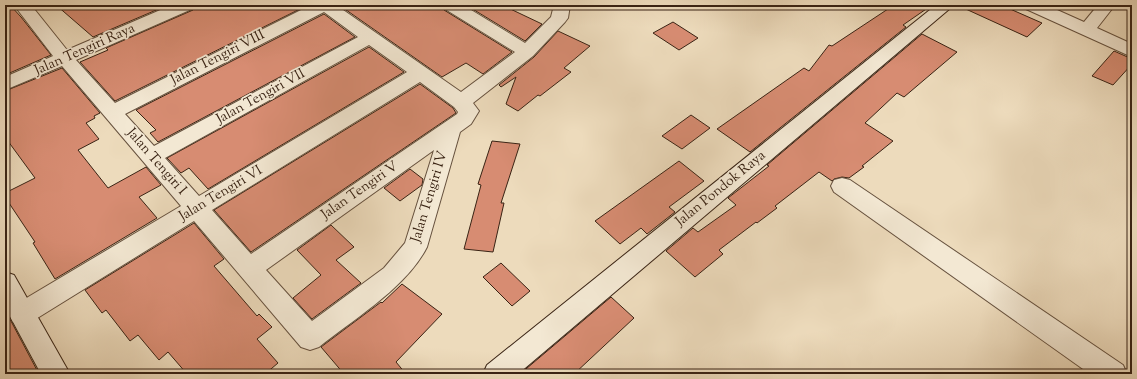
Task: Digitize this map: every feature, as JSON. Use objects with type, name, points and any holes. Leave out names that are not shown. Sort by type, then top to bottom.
[{"type":"street","name":"Jalan Tengiri I","points":[[22,5],[47,38],[310,338]]},
{"type":"street","name":"Jalan Tengiri Raya","points":[[5,84],[66,59],[186,5]]},
{"type":"street","points":[[325,5],[371,37],[465,107]]},
{"type":"street","name":"Jalan Tengiri VIII","points":[[113,112],[325,5]]},
{"type":"street","points":[[451,5],[527,52]]},
{"type":"street","name":"Jalan Tengiri V","points":[[248,269],[464,119],[465,107],[527,52],[559,18],[562,5]]},
{"type":"street","name":"Jalan Pondok Raya","points":[[497,374],[946,5]]},
{"type":"street","points":[[1032,5],[1132,50]]},
{"type":"street","points":[[1087,30],[1107,5]]},
{"type":"street","name":"Jalan Tengiri VII","points":[[152,156],[371,37]]},
{"type":"street","name":"Jalan Tengiri VI","points":[[22,314],[420,73]]},
{"type":"street","name":"Jalan Tengiri IV","points":[[310,338],[392,275],[415,247],[451,128]]},
{"type":"street","points":[[842,186],[1113,374]]},
{"type":"street","points":[[5,283],[56,374]]},
{"type":"building","points":[[5,5],[10,5],[51,55],[5,75]]},
{"type":"building","points":[[56,5],[168,5],[93,37]]},
{"type":"building","points":[[195,5],[308,5],[115,101],[80,62],[108,50],[106,48],[193,10]]},
{"type":"building","points":[[339,5],[442,5],[444,10],[512,52],[483,74],[466,63],[442,77]]},
{"type":"building","points":[[466,5],[502,5],[542,24],[525,41]]},
{"type":"building","points":[[894,5],[932,5],[903,25],[906,27],[750,152],[717,129],[804,68],[809,71],[829,45],[832,46]]},
{"type":"building","points":[[957,5],[1001,5],[1042,23],[1027,37]]},
{"type":"building","points":[[324,14],[355,37],[158,142],[150,133],[156,130],[136,110]]},
{"type":"building","points":[[673,22],[698,38],[679,50],[653,33]]},
{"type":"building","points":[[558,31],[590,46],[564,68],[571,72],[540,96],[538,95],[518,111],[506,104],[516,77],[501,87],[499,85],[534,57]]},
{"type":"building","points":[[922,34],[957,52],[904,97],[897,93],[865,123],[893,141],[862,166],[864,167],[849,178],[842,177],[832,181],[819,172],[775,206],[777,208],[719,250],[723,254],[695,277],[666,251],[693,228],[698,232],[736,205],[728,198],[769,166],[767,165]]},
{"type":"building","points":[[369,47],[404,72],[208,189],[189,168],[181,173],[167,158]]},
{"type":"building","points":[[1114,51],[1132,59],[1132,64],[1113,85],[1092,76]]},
{"type":"building","points":[[62,68],[100,113],[86,123],[99,139],[78,150],[108,188],[146,167],[161,185],[139,197],[157,218],[55,279],[33,243],[35,242],[5,197],[5,193],[35,178],[5,137],[5,91]]},
{"type":"building","points":[[420,84],[453,108],[456,113],[251,252],[214,210]]},
{"type":"building","points":[[691,115],[710,128],[682,149],[662,136]]},
{"type":"building","points":[[492,141],[520,144],[501,203],[504,203],[493,252],[464,249],[481,185],[478,184]]},
{"type":"building","points":[[679,161],[704,181],[669,207],[675,212],[647,234],[641,228],[620,244],[595,221]]},
{"type":"building","points":[[410,169],[423,179],[422,185],[400,201],[384,188]]},
{"type":"building","points":[[194,223],[224,259],[214,266],[257,316],[259,314],[272,327],[257,339],[278,363],[265,374],[187,374],[168,352],[159,360],[138,335],[130,341],[106,310],[102,313],[85,290]]},
{"type":"building","points":[[331,225],[354,247],[336,260],[361,283],[312,319],[293,298],[321,275],[297,250]]},
{"type":"building","points":[[501,263],[530,291],[512,306],[483,277]]},
{"type":"building","points":[[402,284],[442,314],[396,362],[406,374],[344,374],[321,347],[381,302],[382,303]]},
{"type":"building","points":[[611,297],[634,318],[574,374],[520,374]]},
{"type":"building","points":[[5,310],[12,323],[39,374],[5,374]]}]
